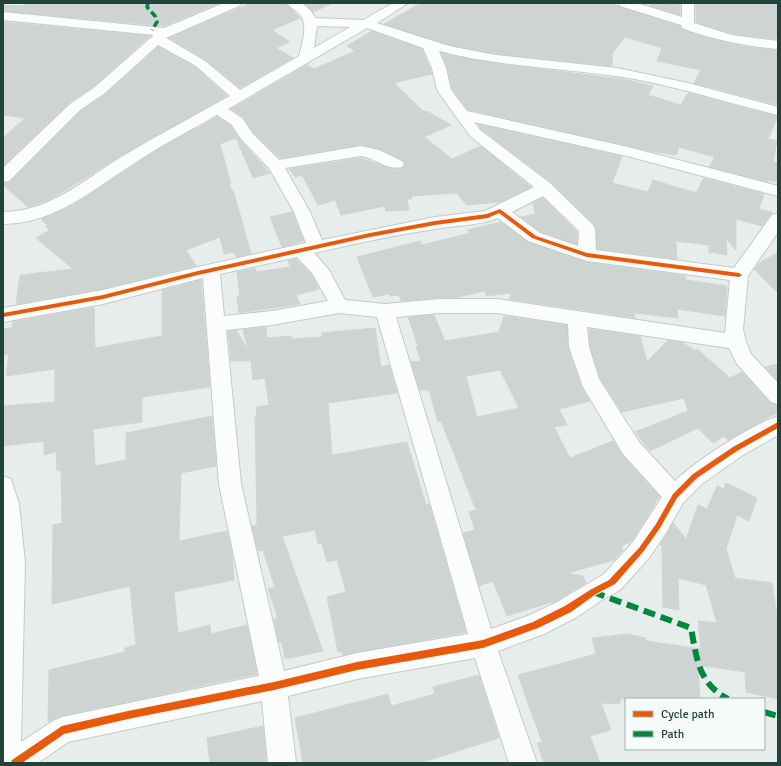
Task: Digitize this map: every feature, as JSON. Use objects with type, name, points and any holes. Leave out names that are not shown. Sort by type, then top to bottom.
[{"type":"street","points":[[3,178],[75,107],[100,90],[161,35],[235,3]]},
{"type":"street","points":[[293,3],[308,13],[311,22],[311,33],[305,60]]},
{"type":"street","points":[[3,218],[19,218],[41,212],[68,200],[128,160],[305,60],[402,3]]},
{"type":"street","points":[[624,3],[688,23]]},
{"type":"street","points":[[688,3],[687,25],[710,35],[729,40],[778,45]]},
{"type":"street","points":[[3,16],[40,13],[161,35],[182,52],[215,73],[239,97]]},
{"type":"street","points":[[311,22],[366,24],[429,45],[496,59],[617,72],[688,87],[778,111]]},
{"type":"street","points":[[429,45],[439,68],[444,90],[460,114],[475,133],[545,188],[588,229],[587,255]]},
{"type":"street","points":[[218,109],[237,121],[247,137],[275,165],[310,229],[307,248],[339,306]]},
{"type":"street","points":[[460,114],[628,152],[778,192]]},
{"type":"street","points":[[275,165],[361,151],[374,152],[396,164]]},
{"type":"street","points":[[3,315],[104,298],[307,248],[435,223],[488,216],[545,188]]},
{"type":"street","points":[[500,211],[534,237],[587,255],[739,275]]},
{"type":"street","points":[[778,219],[739,275],[734,315],[736,342],[744,358],[778,396]]},
{"type":"street","points":[[211,271],[230,484],[274,686],[282,763]]},
{"type":"street","points":[[215,324],[272,318],[339,306],[385,311],[440,306],[474,305],[497,306],[736,342]]},
{"type":"street","points":[[385,311],[483,644],[523,763]]},
{"type":"street","points":[[576,319],[579,347],[590,381],[631,448],[675,496]]},
{"type":"street","points":[[15,763],[62,730],[128,715],[274,686],[356,666],[483,644],[535,625],[561,612],[612,582],[641,550],[675,496],[695,476],[715,461],[778,425]]},
{"type":"street","points":[[3,486],[8,504],[13,563],[7,763]]},
{"type":"building","points":[[25,3],[217,4],[164,26],[3,11],[3,5],[23,6]]},
{"type":"building","points":[[251,3],[286,3],[300,18],[272,30],[290,42],[276,48],[293,58],[240,88],[206,60],[169,38]]},
{"type":"building","points":[[304,3],[333,3],[313,12]]},
{"type":"building","points":[[421,3],[609,3],[680,26],[681,29],[705,37],[741,46],[778,50],[778,105],[694,83],[701,70],[657,61],[662,48],[625,37],[613,52],[612,66],[496,54],[449,45],[384,24]]},
{"type":"building","points":[[651,3],[675,5],[675,3],[680,3],[680,15],[651,6]]},
{"type":"building","points":[[696,3],[778,3],[778,39],[732,34],[696,22]]},
{"type":"building","points":[[3,22],[150,36],[94,86],[69,103],[4,165],[3,138],[25,118],[3,115]]},
{"type":"building","points":[[372,31],[422,49],[432,74],[394,83],[424,112],[427,111],[451,125],[424,137],[452,159],[481,146],[531,187],[500,202],[466,205],[457,193],[411,196],[412,199],[407,199],[409,210],[386,211],[385,206],[341,215],[335,200],[318,205],[302,175],[295,177],[289,169],[361,158],[392,169],[402,168],[405,163],[403,160],[380,149],[361,145],[280,158],[254,133],[243,117],[231,109],[307,65],[314,69],[355,51],[347,46]]},
{"type":"building","points":[[158,47],[195,67],[227,96],[135,147],[51,199],[28,207],[3,185],[3,183],[10,182],[81,111],[106,94]]},
{"type":"building","points":[[441,53],[505,65],[623,79],[653,86],[648,95],[681,105],[688,93],[778,116],[768,139],[777,141],[773,162],[778,163],[778,182],[768,180],[767,182],[709,167],[715,157],[679,147],[676,155],[650,151],[468,110],[452,89],[447,67]]},
{"type":"building","points":[[217,117],[230,125],[241,141],[270,173],[253,178],[236,138],[220,144],[231,184],[229,185],[234,193],[251,254],[236,257],[235,252],[224,254],[220,237],[186,250],[196,266],[103,289],[16,304],[20,275],[73,269],[36,238],[50,230],[41,219],[73,205],[154,152]]},
{"type":"building","points":[[478,124],[622,156],[612,183],[648,192],[653,180],[696,193],[704,178],[764,194],[759,209],[772,212],[762,226],[736,219],[736,250],[726,239],[727,255],[709,252],[709,245],[676,241],[677,259],[597,249],[596,229],[594,224],[552,183],[481,129]]},
{"type":"building","points":[[543,198],[577,232],[577,244],[541,232],[521,217],[535,214],[533,203]]},
{"type":"building","points":[[292,212],[304,241],[282,247],[270,217]]},
{"type":"building","points":[[501,222],[528,242],[587,262],[685,276],[686,280],[727,286],[725,316],[677,309],[678,318],[634,313],[635,318],[509,299],[512,293],[486,296],[485,291],[454,298],[401,301],[399,295],[391,296],[389,294],[373,297],[357,257],[420,241],[422,245],[470,233],[467,230]]},
{"type":"building","points":[[778,253],[778,293],[754,269],[762,261]]},
{"type":"building","points":[[296,259],[311,274],[319,289],[296,295],[300,304],[239,313],[237,297],[240,297],[237,272],[255,268],[256,272],[291,267],[288,261]]},
{"type":"building","points":[[201,280],[210,387],[142,397],[142,422],[93,429],[95,466],[126,460],[126,433],[212,416],[216,466],[181,473],[179,541],[227,531],[232,554],[234,580],[174,592],[178,633],[210,625],[211,634],[247,625],[257,674],[62,716],[48,722],[49,670],[125,652],[125,648],[136,645],[130,586],[52,604],[53,525],[62,523],[61,470],[57,471],[56,452],[44,455],[44,441],[3,446],[3,406],[55,402],[55,369],[6,376],[9,354],[3,355],[3,329],[12,328],[13,322],[94,307],[95,348],[162,336],[162,290]]},
{"type":"building","points":[[434,315],[445,341],[499,332],[504,316],[567,325],[568,348],[582,388],[590,401],[559,409],[567,425],[554,427],[570,458],[613,441],[622,455],[660,497],[655,502],[656,503],[632,541],[621,546],[623,550],[614,560],[568,573],[583,576],[586,583],[558,600],[507,616],[493,581],[479,586],[463,533],[475,530],[469,512],[476,510],[441,421],[438,422],[429,390],[420,390],[411,362],[421,361],[416,346],[418,346],[408,317]],"holes":[[[500,370],[519,408],[477,417],[466,376]]]},
{"type":"building","points":[[266,327],[267,338],[291,336],[292,339],[322,337],[322,333],[375,328],[381,367],[389,365],[397,393],[328,403],[332,455],[407,442],[426,505],[429,504],[466,632],[343,655],[342,651],[338,652],[327,597],[346,592],[337,560],[327,562],[322,543],[318,544],[315,530],[282,536],[323,651],[285,659],[282,642],[279,642],[274,619],[278,618],[268,589],[275,587],[263,550],[258,551],[252,526],[257,525],[255,416],[257,416],[256,407],[269,405],[265,378],[253,380],[251,361],[231,361],[228,331],[236,330],[248,350],[243,330]]},
{"type":"building","points":[[589,329],[640,336],[647,362],[668,340],[683,343],[695,350],[697,349],[730,378],[742,372],[770,403],[778,405],[778,412],[728,440],[724,436],[713,443],[698,428],[650,451],[635,432],[688,411],[684,398],[622,412],[600,378],[590,347]]},
{"type":"building","points":[[778,364],[778,381],[765,367]]},
{"type":"building","points":[[726,483],[757,498],[749,521],[737,515],[726,549],[735,578],[772,583],[778,622],[778,699],[746,692],[745,672],[698,665],[700,698],[625,698],[620,699],[620,704],[601,703],[611,730],[590,736],[600,763],[544,763],[537,743],[542,742],[518,675],[596,654],[592,638],[627,634],[646,638],[646,641],[701,649],[698,621],[717,623],[706,585],[678,578],[679,610],[663,607],[662,546],[660,545],[673,523],[686,539],[698,505],[707,509],[717,486],[724,489]]},
{"type":"building","points":[[479,675],[499,738],[420,763],[303,763],[295,718],[388,694],[391,706],[435,694],[433,687]]},
{"type":"building","points":[[263,726],[266,761],[261,763],[210,763],[207,738]]},
{"type":"marked path","points":[[148,3],[147,7],[155,16],[157,22],[152,30]]},
{"type":"marked path","points":[[593,592],[691,628],[697,660],[704,678],[710,686],[726,698]]},
{"type":"marked path","points":[[765,712],[778,716]]},
{"type":"cycle path","points":[[3,315],[103,297],[198,273],[370,235],[435,223],[488,216],[500,211],[534,237],[587,255],[739,275]]},
{"type":"cycle path","points":[[15,763],[62,730],[128,715],[274,686],[357,666],[483,644],[535,625],[568,609],[593,592],[612,582],[641,550],[658,526],[675,496],[695,476],[735,449],[778,425]]}]
